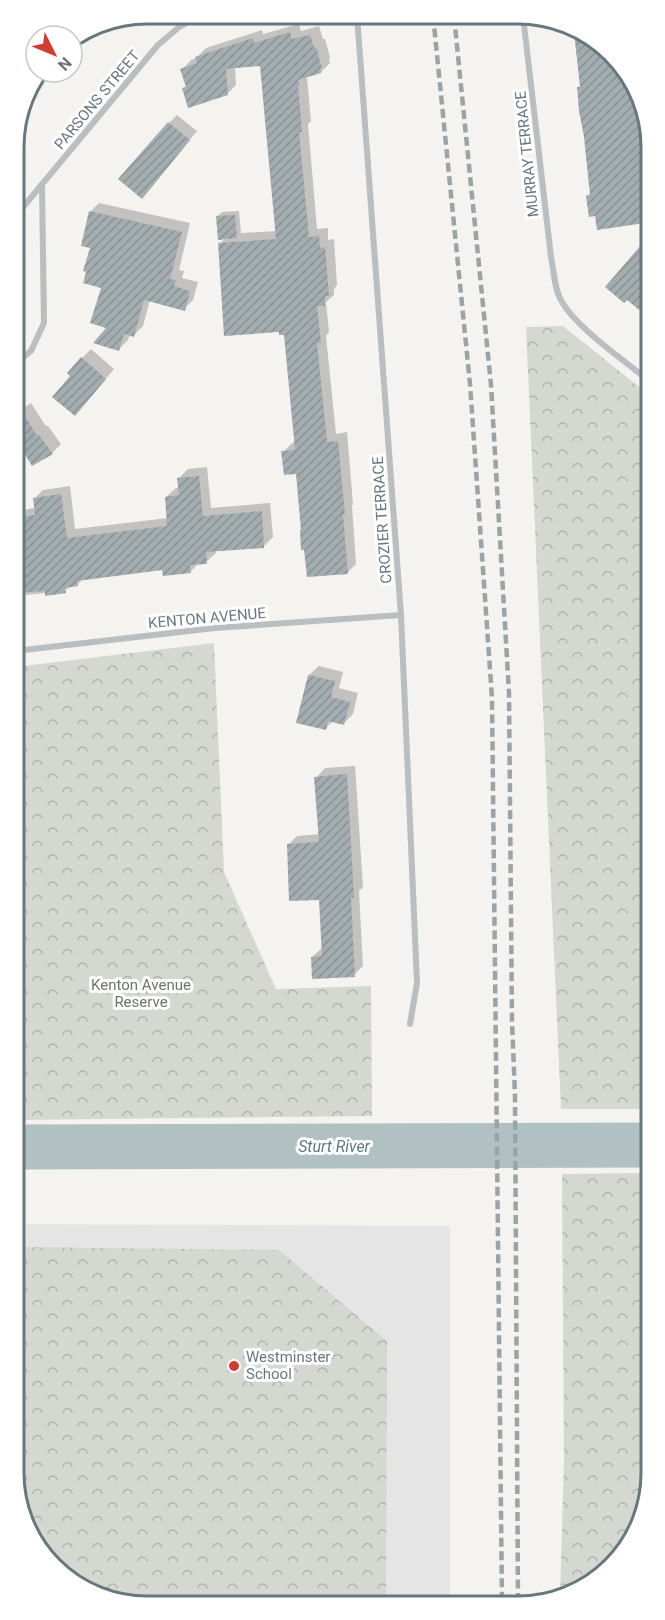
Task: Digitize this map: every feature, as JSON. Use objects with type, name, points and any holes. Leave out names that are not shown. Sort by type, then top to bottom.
[{"type":"street","name":"PARSONS STREET","points":[[24,206],[158,45],[185,24]]},
{"type":"street","name":"CROZIER TERRACE","points":[[358,24],[400,615],[417,983],[410,1024]]},
{"type":"street","name":"MURRAY TERRACE","points":[[524,24],[551,257],[557,289],[562,302],[583,326],[641,374]]},
{"type":"street","points":[[24,357],[31,351],[44,323],[42,185]]},
{"type":"street","name":"KENTON AVENUE","points":[[24,650],[215,628],[400,615]]},
{"type":"shaded area","name":"Westminster School","points":[[24,1224],[450,1226],[450,1596],[139,1596],[123,1594],[93,1583],[66,1565],[50,1548],[33,1520],[25,1489]]},
{"type":"green space","points":[[563,326],[641,388],[641,1109],[561,1109],[526,327]]},
{"type":"green space","name":"Kenton Avenue Reserve","points":[[214,643],[224,872],[276,989],[371,986],[372,1116],[24,1120],[24,666]]},
{"type":"green space","points":[[641,1173],[641,1481],[632,1520],[615,1548],[586,1575],[560,1589],[564,1458],[562,1174]]},
{"type":"green space","name":"Westminster School","points":[[24,1247],[279,1250],[387,1341],[386,1596],[139,1596],[123,1594],[93,1583],[66,1565],[50,1548],[33,1520],[28,1505],[24,1473]]},
{"type":"building","points":[[290,32],[292,39],[310,35],[322,68],[320,68],[321,73],[298,80],[302,132],[299,132],[309,237],[319,236],[320,248],[325,247],[329,296],[325,296],[325,306],[317,306],[321,343],[317,343],[327,442],[338,441],[348,574],[307,577],[304,550],[301,550],[296,474],[284,475],[281,451],[295,450],[284,335],[279,335],[279,332],[224,336],[218,243],[276,239],[260,66],[226,69],[228,95],[188,108],[182,88],[186,87],[180,69],[197,63],[195,57],[253,38],[254,43]]},
{"type":"building","points":[[575,39],[605,60],[632,100],[640,131],[641,224],[597,230],[595,216],[589,217],[586,196],[590,195],[577,87],[580,87]]},
{"type":"building","points":[[168,122],[190,140],[142,199],[118,179]]},
{"type":"building","points":[[89,211],[182,232],[170,279],[176,280],[174,286],[190,291],[185,311],[144,300],[134,337],[124,334],[119,351],[93,343],[106,328],[90,323],[101,288],[83,283],[86,272],[83,271],[90,248],[81,246]]},
{"type":"building","points":[[235,215],[237,238],[218,240],[216,216]]},
{"type":"building","points":[[641,245],[641,311],[627,300],[624,303],[605,287]]},
{"type":"building","points":[[81,357],[106,379],[75,416],[52,397],[70,376],[67,373]]},
{"type":"building","points":[[24,415],[36,434],[53,454],[32,466],[24,453]]},
{"type":"building","points":[[199,476],[203,516],[262,511],[264,548],[206,552],[207,564],[190,565],[191,573],[163,576],[162,570],[77,581],[78,586],[65,588],[66,593],[45,596],[45,591],[24,592],[24,517],[35,515],[33,498],[61,494],[67,538],[167,526],[165,497],[179,495],[177,478]]},
{"type":"building","points":[[308,675],[335,681],[331,697],[350,702],[344,725],[328,721],[326,730],[296,723]]},
{"type":"building","points":[[347,774],[354,898],[351,898],[355,977],[312,979],[311,957],[322,956],[319,900],[289,901],[287,844],[319,842],[314,777]]},
{"type":"waterway","name":"Sturt River","points":[[24,1147],[641,1145]]},
{"type":"railway","points":[[434,24],[470,384],[492,698],[502,1596]]},
{"type":"railway","points":[[455,24],[491,385],[509,693],[512,1021],[515,1096],[518,1596]]},
{"type":"place","name":"Westminster School","points":[[234,1366]]}]
